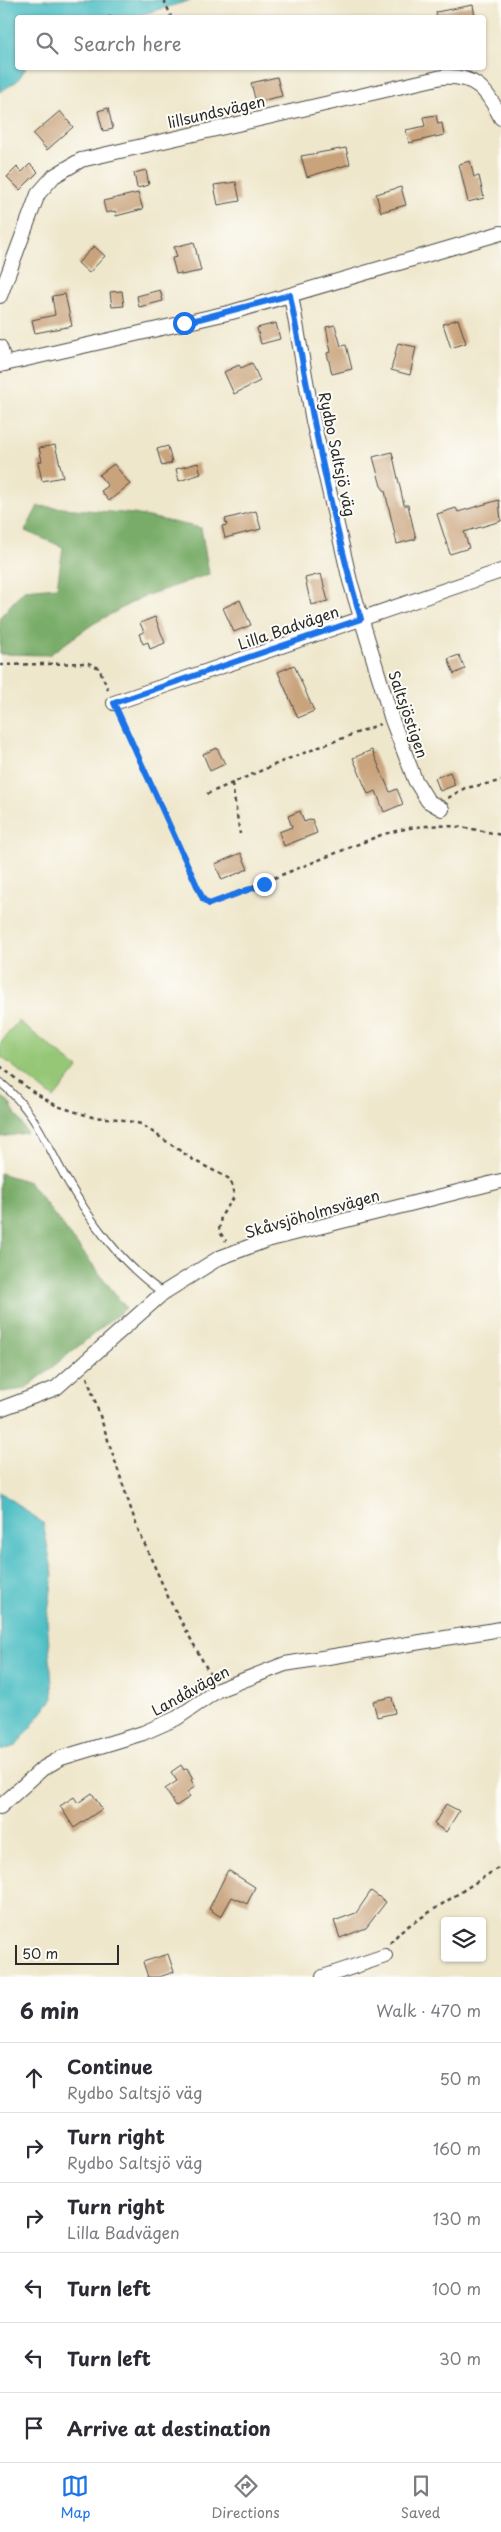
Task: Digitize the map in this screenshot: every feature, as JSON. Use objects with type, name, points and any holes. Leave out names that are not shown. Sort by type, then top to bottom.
[{"type":"street","name":"lillsundsvägen","points":[[0,296],[38,194],[54,176],[81,160],[442,77],[460,77],[476,83],[491,98],[501,118]]},
{"type":"street","points":[[0,347],[2,364],[193,321],[290,295],[501,233]]},
{"type":"street","name":"Rydbo Saltsjö väg","points":[[290,295],[313,420],[350,581],[361,619]]},
{"type":"street","name":"Lilla Badvägen","points":[[114,703],[501,571]]},
{"type":"street","name":"Saltsjöstigen","points":[[361,619],[392,720],[418,788],[428,801],[439,807]]},
{"type":"street","name":"Skåvsjöholmsvägen","points":[[0,1408],[56,1388],[84,1366],[163,1292],[220,1258],[267,1240],[501,1181]]},
{"type":"street","name":"Landåvägen","points":[[0,1806],[42,1769],[61,1758],[143,1733],[177,1718],[218,1690],[285,1664],[501,1629]]},
{"type":"street","points":[[324,1977],[387,1949]]},
{"type":"lane","points":[[0,1082],[15,1095],[37,1122],[88,1215],[113,1250],[142,1278],[163,1292]]},
{"type":"path","points":[[164,0],[171,15]]},
{"type":"path","points":[[0,665],[88,662],[99,668],[203,899],[209,904],[381,835],[409,827],[463,826],[501,835]]},
{"type":"path","points":[[207,794],[288,759],[392,720]]},
{"type":"path","points":[[439,807],[465,788],[501,781]]},
{"type":"path","points":[[232,784],[240,834]]},
{"type":"path","points":[[0,1066],[30,1090],[57,1106],[92,1117],[119,1119],[141,1124],[194,1161],[228,1178],[234,1188],[233,1199],[222,1216],[219,1231],[225,1241],[230,1242]]},
{"type":"path","points":[[84,1366],[137,1527],[169,1599],[218,1690]]},
{"type":"path","points":[[387,1949],[402,1930],[501,1866]]},
{"type":"green space","points":[[38,506],[134,514],[201,528],[209,574],[142,597],[93,624],[49,655],[0,654],[0,617],[24,590],[57,587],[63,547],[25,531]]},
{"type":"green space","points":[[18,1021],[78,1068],[54,1098],[0,1056],[0,1044]]},
{"type":"green space","points":[[0,1096],[8,1101],[27,1133],[0,1137]]},
{"type":"green space","points":[[0,1173],[29,1182],[126,1308],[25,1389],[0,1392]]},
{"type":"water","points":[[0,0],[192,0],[139,15],[15,15],[15,70],[25,70],[17,81],[0,92]]},
{"type":"water","points":[[0,1492],[43,1523],[53,1575],[47,1620],[53,1698],[16,1746],[0,1751]]},
{"type":"building","points":[[473,5],[475,15],[436,15],[436,12]]},
{"type":"building","points":[[277,77],[282,96],[256,102],[251,83]]},
{"type":"building","points":[[108,108],[113,129],[103,131],[98,111]]},
{"type":"building","points":[[60,111],[73,127],[47,150],[33,134]]},
{"type":"building","points":[[436,115],[438,124],[442,123],[444,135],[409,143],[406,130],[425,126],[423,117]]},
{"type":"building","points":[[346,148],[350,164],[307,177],[301,156]]},
{"type":"building","points":[[470,161],[474,177],[479,176],[484,198],[468,202],[459,164]]},
{"type":"building","points":[[30,164],[38,172],[20,190],[7,177],[17,167],[22,172]]},
{"type":"building","points":[[146,170],[149,185],[137,188],[134,173]]},
{"type":"building","points":[[236,182],[240,201],[218,205],[214,185]]},
{"type":"building","points":[[401,187],[406,205],[381,212],[376,194]]},
{"type":"building","points":[[138,193],[143,209],[116,216],[115,211],[106,213],[103,201]]},
{"type":"building","points":[[194,242],[201,271],[181,275],[181,273],[176,274],[172,258],[177,257],[174,247]]},
{"type":"building","points":[[94,246],[105,256],[89,273],[78,263]]},
{"type":"building","points":[[160,290],[163,301],[139,307],[137,296]]},
{"type":"building","points":[[122,291],[124,306],[112,307],[110,292]]},
{"type":"building","points":[[65,294],[72,326],[35,333],[32,320],[55,315],[52,296]]},
{"type":"building","points":[[458,319],[466,343],[451,348],[443,324]]},
{"type":"building","points":[[276,323],[280,339],[261,344],[257,328]]},
{"type":"building","points":[[335,325],[341,346],[346,345],[352,369],[332,374],[327,353],[331,352],[326,327]]},
{"type":"building","points":[[398,343],[416,347],[410,375],[391,370]]},
{"type":"building","points":[[252,363],[260,381],[234,394],[224,372],[239,365],[241,368]]},
{"type":"building","points":[[55,445],[63,477],[42,481],[38,462],[42,461],[39,448]]},
{"type":"building","points":[[168,446],[172,463],[162,466],[157,449]]},
{"type":"building","points":[[392,452],[404,505],[408,505],[416,539],[397,544],[385,491],[381,486],[373,457]]},
{"type":"building","points":[[198,463],[201,474],[179,481],[176,469]]},
{"type":"building","points":[[114,464],[130,484],[109,501],[101,491],[108,486],[99,475]]},
{"type":"building","points":[[499,500],[501,521],[464,532],[469,548],[450,554],[437,514],[456,508],[458,512]]},
{"type":"building","points":[[256,511],[261,529],[225,538],[222,526],[227,525],[225,519]]},
{"type":"building","points":[[321,574],[328,601],[311,605],[305,578]]},
{"type":"building","points":[[240,600],[251,625],[234,632],[223,608]]},
{"type":"building","points":[[155,617],[165,643],[150,649],[148,642],[143,644],[139,634],[144,632],[140,623]]},
{"type":"building","points":[[459,655],[465,669],[454,674],[448,659]]},
{"type":"building","points":[[294,665],[314,711],[298,718],[278,672]]},
{"type":"building","points":[[217,748],[225,764],[210,771],[203,754]]},
{"type":"building","points":[[372,750],[390,792],[397,789],[403,804],[384,812],[376,791],[368,794],[353,758]]},
{"type":"building","points":[[450,772],[455,785],[440,791],[435,778]]},
{"type":"building","points":[[300,811],[304,822],[312,819],[317,833],[284,846],[279,832],[292,827],[288,816]]},
{"type":"building","points":[[241,853],[248,869],[222,880],[215,864]]},
{"type":"building","points":[[392,1697],[395,1713],[377,1717],[373,1701]]},
{"type":"building","points":[[181,1765],[184,1770],[187,1768],[195,1787],[187,1792],[190,1797],[176,1806],[165,1789],[177,1781],[171,1772]]},
{"type":"building","points":[[92,1793],[102,1809],[74,1828],[60,1806],[74,1797],[78,1803]]},
{"type":"building","points":[[446,1804],[459,1811],[446,1832],[434,1824]]},
{"type":"building","points":[[228,1870],[255,1887],[247,1904],[232,1897],[221,1917],[209,1909]]},
{"type":"building","points":[[371,1891],[386,1902],[366,1928],[340,1938],[334,1921],[356,1913]]},
{"type":"building","points":[[168,1954],[174,1972],[159,1977],[148,1977],[143,1962]]},
{"type":"route","points":[[184,323],[232,312],[290,295],[313,420],[350,581],[361,619],[114,703],[203,899],[209,904],[264,884]]}]
